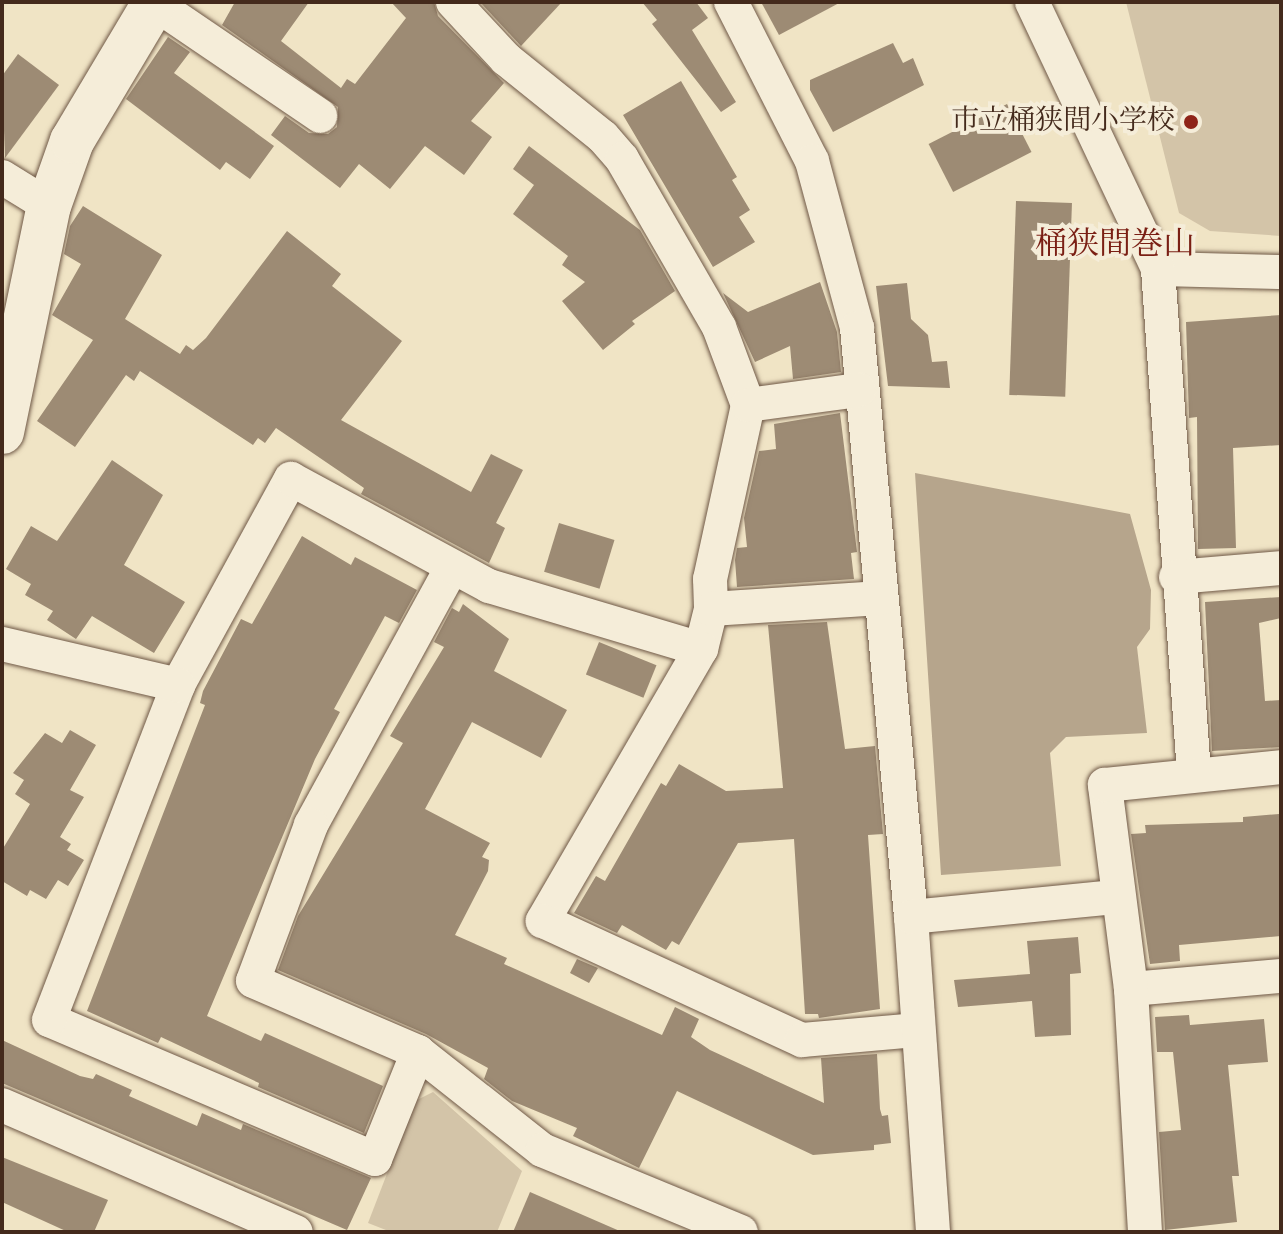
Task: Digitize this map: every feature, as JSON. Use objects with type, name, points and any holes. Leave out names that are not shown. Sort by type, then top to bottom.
[{"type":"street","points":[[2,432],[49,206],[72,141],[155,2],[320,116]]},
{"type":"street","points":[[453,2],[506,59],[603,137],[622,159],[719,327],[748,405],[710,579],[711,609],[701,649],[543,921],[802,1040],[916,1030]]},
{"type":"street","points":[[731,2],[812,161],[857,328],[859,390],[911,917],[916,1030],[933,1232]]},
{"type":"street","points":[[1032,2],[1158,269],[1176,577],[1194,774]]},
{"type":"street","points":[[2,177],[49,206]]},
{"type":"street","points":[[1158,269],[1281,272]]},
{"type":"street","points":[[748,405],[859,390]]},
{"type":"street","points":[[418,1052],[375,1159],[49,1020],[178,685],[291,479],[451,569],[489,586],[701,649]]},
{"type":"street","points":[[1176,577],[1281,568]]},
{"type":"street","points":[[451,569],[311,825],[253,981],[418,1052],[542,1150],[741,1232]]},
{"type":"street","points":[[711,609],[881,598]]},
{"type":"street","points":[[2,644],[178,685]]},
{"type":"street","points":[[1145,1232],[1131,989],[1116,897],[1105,785],[1281,767]]},
{"type":"street","points":[[911,917],[1116,897]]},
{"type":"street","points":[[1131,989],[1281,976]]},
{"type":"street","points":[[2,1105],[296,1232]]},
{"type":"shaded area","name":"市立桶狭間小学校","points":[[1126,2],[1281,2],[1281,236],[1210,231],[1179,213]]},
{"type":"shaded area","points":[[915,473],[1130,514],[1151,590],[1150,629],[1137,647],[1147,733],[1066,737],[1050,753],[1061,866],[941,875]]},
{"type":"shaded area","points":[[433,1092],[522,1171],[497,1232],[391,1232],[368,1223],[415,1101]]},
{"type":"building","points":[[235,2],[309,2],[281,41],[341,88],[347,79],[355,84],[406,18],[391,2],[434,2],[438,16],[504,83],[471,121],[492,137],[464,175],[425,146],[390,189],[359,164],[340,188],[271,135],[285,116],[309,133],[328,134],[337,127],[338,107],[222,25]]},
{"type":"building","points":[[480,2],[562,2],[521,46]]},
{"type":"building","points":[[642,2],[696,2],[708,18],[692,30],[736,102],[721,112],[652,24],[657,20]]},
{"type":"building","points":[[761,2],[841,2],[779,35]]},
{"type":"building","points":[[168,37],[190,52],[174,73],[274,146],[250,179],[226,162],[220,170],[126,99]]},
{"type":"building","points":[[893,43],[903,63],[913,58],[924,85],[833,132],[810,90],[810,80]]},
{"type":"building","points":[[18,54],[59,85],[5,158],[2,76]]},
{"type":"building","points":[[681,81],[737,177],[732,180],[750,210],[739,217],[755,242],[713,267],[623,115]]},
{"type":"building","points":[[1007,104],[1032,152],[953,192],[929,144]]},
{"type":"building","points":[[529,146],[640,230],[675,291],[632,321],[635,324],[603,350],[562,301],[585,282],[562,265],[568,256],[513,214],[534,185],[513,169]]},
{"type":"building","points":[[1016,201],[1072,203],[1065,397],[1009,395]]},
{"type":"building","points":[[83,206],[162,255],[125,319],[180,354],[186,345],[193,350],[206,338],[287,231],[341,274],[332,286],[402,341],[341,420],[471,492],[491,454],[523,470],[496,523],[505,528],[489,563],[361,494],[364,488],[276,428],[265,443],[258,438],[253,445],[140,371],[134,381],[126,375],[75,447],[37,421],[93,340],[52,315],[81,264],[64,254],[70,226]]},
{"type":"building","points":[[820,282],[837,332],[841,372],[793,379],[790,346],[755,362],[723,293],[748,312]]},
{"type":"building","points":[[907,283],[911,319],[928,335],[932,362],[947,361],[950,388],[888,386],[876,286]]},
{"type":"building","points":[[1281,315],[1281,445],[1233,448],[1236,548],[1198,549],[1197,417],[1189,418],[1186,322]]},
{"type":"building","points":[[840,413],[857,552],[851,553],[854,579],[737,587],[735,560],[737,548],[747,547],[744,518],[759,451],[776,449],[774,424]]},
{"type":"building","points":[[112,460],[163,495],[124,565],[185,602],[154,653],[92,616],[76,639],[47,620],[53,611],[25,595],[31,584],[6,569],[31,526],[57,541]]},
{"type":"building","points":[[559,523],[614,540],[600,589],[544,572]]},
{"type":"building","points":[[302,536],[351,565],[355,557],[417,590],[399,623],[385,616],[334,709],[340,712],[315,759],[207,1016],[261,1041],[265,1033],[383,1086],[364,1133],[258,1087],[259,1083],[161,1037],[158,1043],[87,1011],[205,705],[200,703],[203,691],[241,619],[252,624]]},
{"type":"building","points":[[1281,597],[1281,618],[1259,623],[1265,701],[1281,700],[1281,747],[1212,751],[1205,602]]},
{"type":"building","points":[[463,604],[509,639],[494,671],[567,710],[541,758],[472,722],[425,809],[490,843],[482,857],[489,860],[488,871],[455,935],[507,958],[504,964],[662,1035],[675,1007],[699,1019],[691,1037],[710,1050],[824,1103],[821,1058],[877,1054],[880,1109],[882,1116],[888,1115],[891,1143],[874,1145],[874,1150],[813,1155],[677,1091],[639,1168],[573,1136],[577,1128],[512,1101],[484,1079],[488,1068],[426,1034],[278,970],[298,916],[403,743],[390,736],[444,647],[434,642],[452,608],[459,612]]},
{"type":"building","points":[[827,622],[845,749],[875,746],[883,834],[868,835],[880,1009],[819,1018],[818,1014],[805,1014],[794,839],[738,843],[679,945],[672,941],[666,950],[622,925],[617,933],[574,913],[596,876],[605,881],[661,783],[666,786],[679,764],[726,791],[783,788],[768,625]]},
{"type":"building","points":[[599,642],[656,665],[643,698],[586,674]]},
{"type":"building","points":[[70,730],[96,745],[70,790],[84,797],[60,837],[71,844],[67,850],[84,860],[68,886],[58,880],[46,899],[30,890],[27,896],[2,881],[2,850],[30,804],[15,794],[24,780],[13,773],[45,733],[62,743]]},
{"type":"building","points":[[1279,814],[1281,936],[1179,945],[1180,961],[1150,964],[1131,834],[1146,833],[1145,825],[1243,822],[1243,817]]},
{"type":"building","points":[[1078,937],[1081,973],[1070,974],[1071,1035],[1035,1037],[1032,1001],[958,1007],[954,980],[1030,974],[1027,941]]},
{"type":"building","points":[[577,959],[598,968],[589,983],[570,973]]},
{"type":"building","points":[[1189,1015],[1190,1025],[1264,1019],[1268,1062],[1228,1065],[1239,1176],[1232,1176],[1237,1222],[1165,1230],[1159,1132],[1181,1130],[1173,1052],[1157,1052],[1155,1017]]},
{"type":"building","points":[[2,1040],[80,1076],[93,1079],[96,1074],[132,1090],[129,1096],[197,1126],[202,1113],[241,1130],[243,1124],[371,1178],[347,1230],[2,1083]]},
{"type":"building","points":[[2,1157],[108,1200],[94,1232],[68,1232],[2,1202]]},
{"type":"building","points":[[530,1192],[622,1232],[513,1232]]},
{"type":"place","name":"市立桶狭間小学校","points":[[1191,122]]},
{"type":"district","name":"桶狭間巻山","points":[[1115,246]]}]
